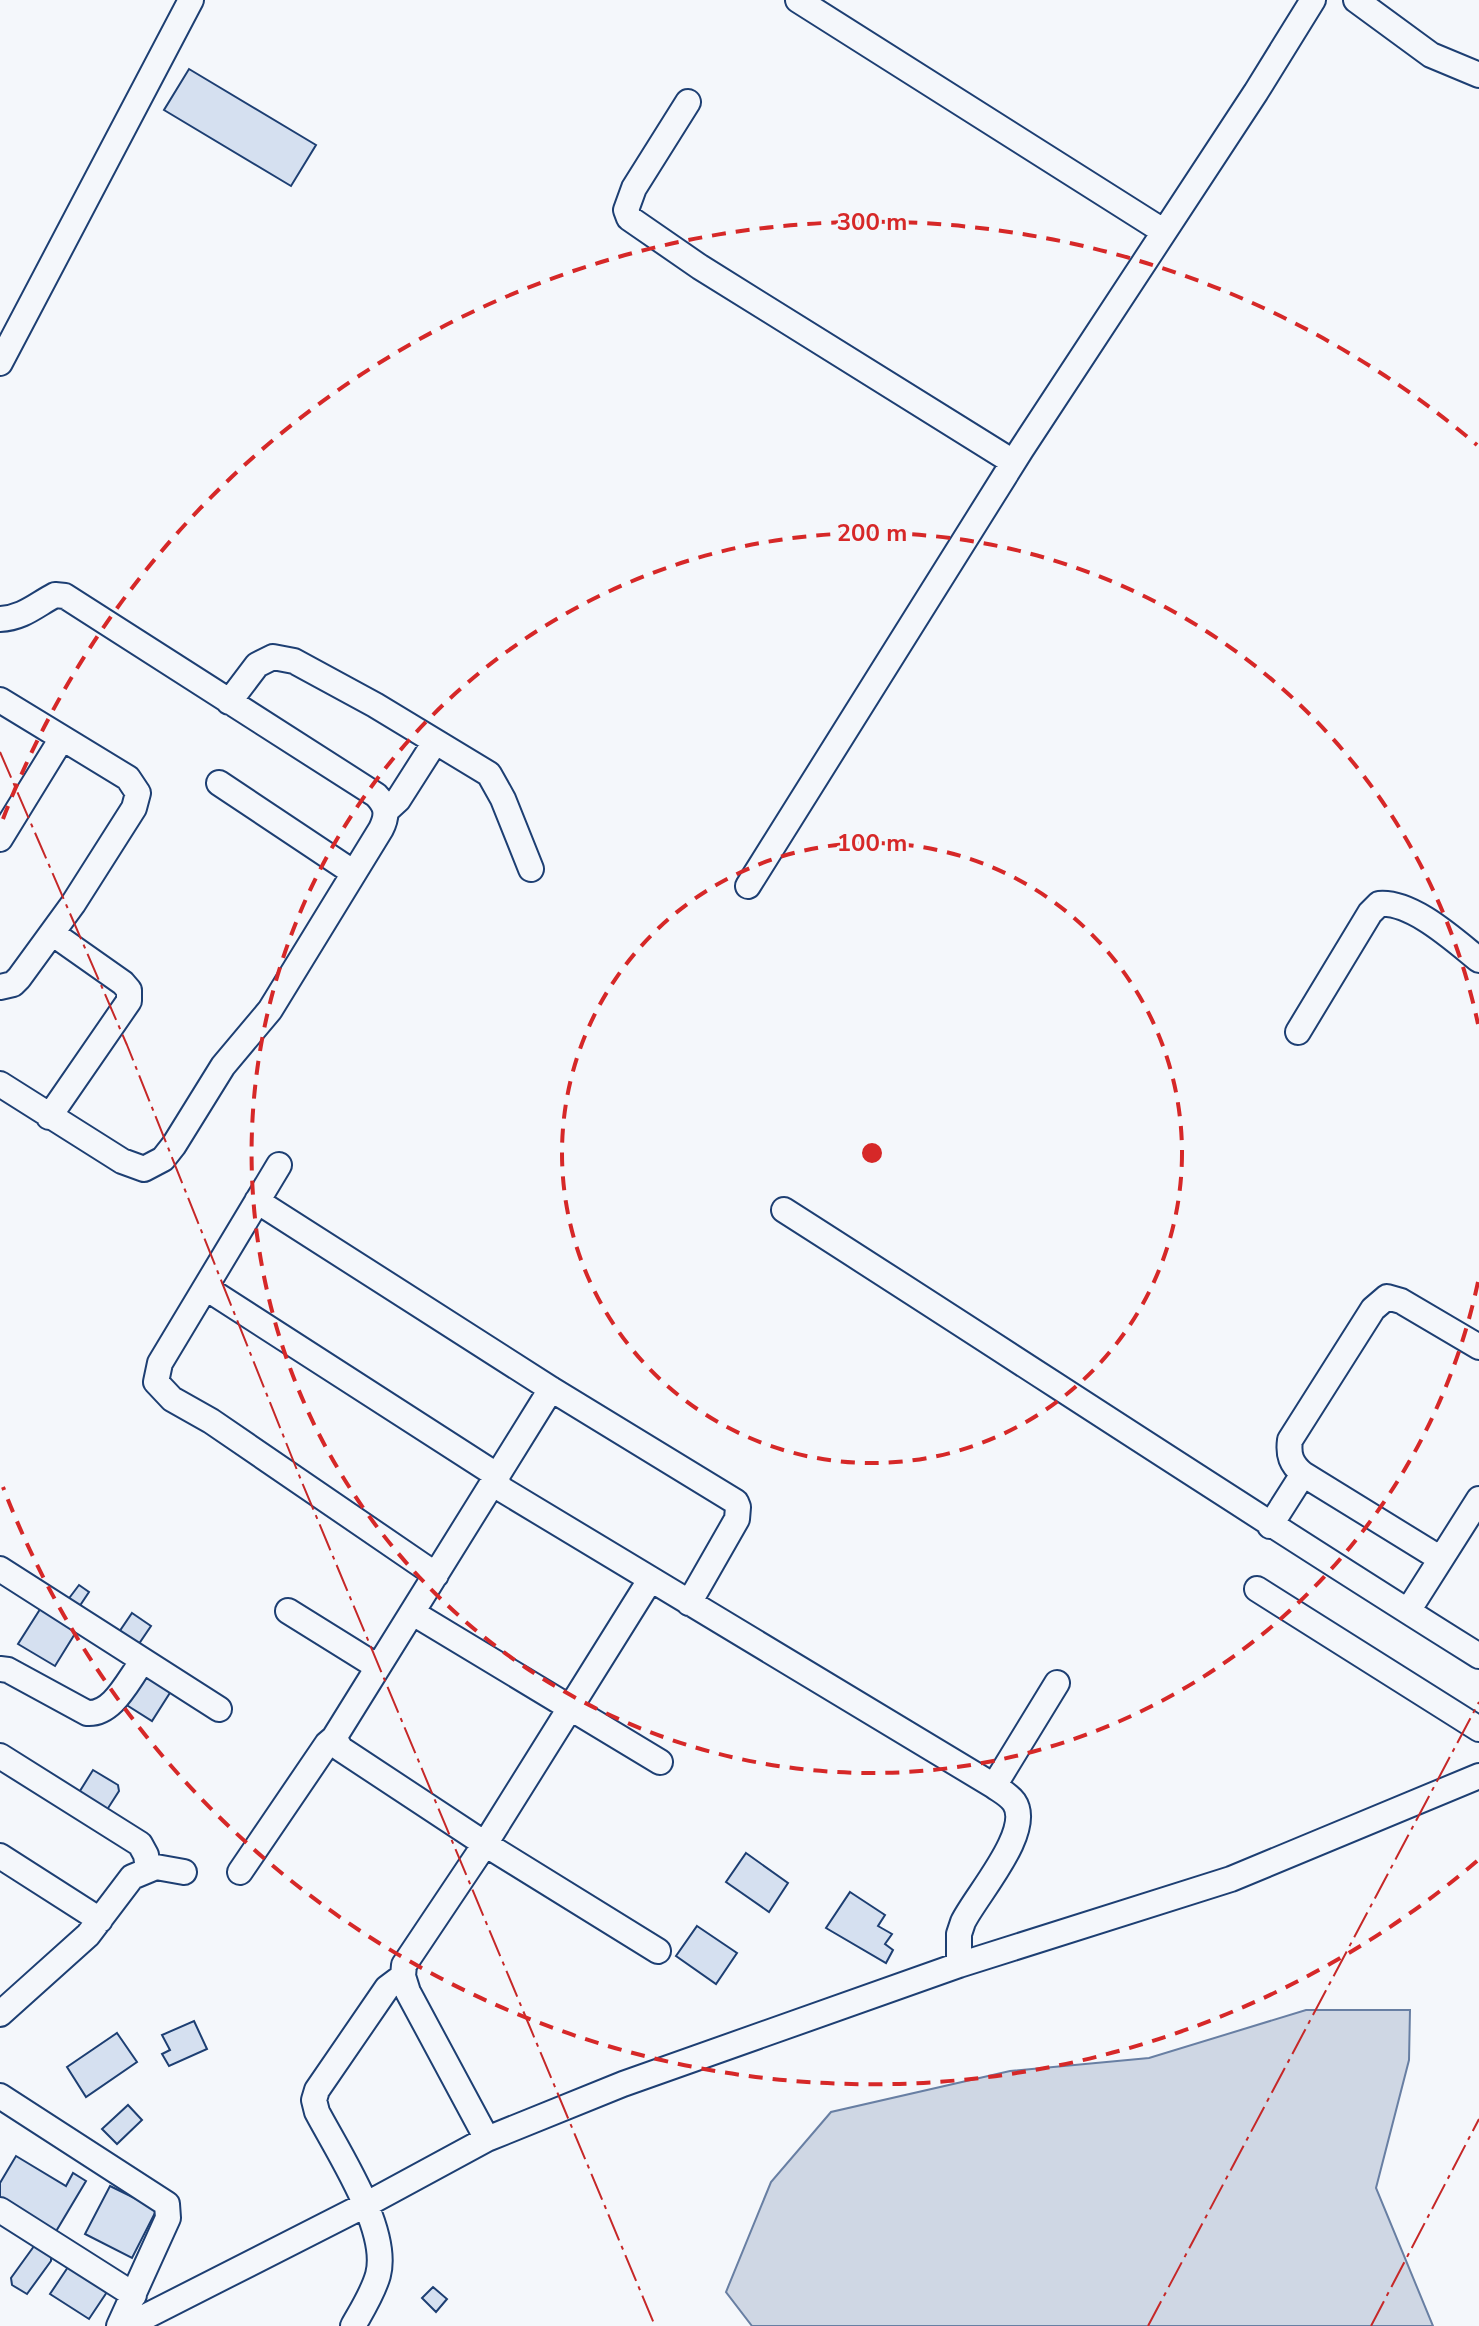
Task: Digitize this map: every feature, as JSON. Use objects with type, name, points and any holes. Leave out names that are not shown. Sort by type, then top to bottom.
[{"type":"street","points":[[0,363],[191,0]]},
{"type":"street","points":[[798,0],[1163,231]]},
{"type":"street","points":[[748,886],[1013,462],[1313,0]]},
{"type":"street","points":[[1356,0],[1431,55],[1479,75]]},
{"type":"street","points":[[688,102],[634,188],[626,210],[629,218],[700,267],[1013,462]]},
{"type":"street","points":[[0,619],[18,616],[55,595],[65,596],[376,795],[386,811]]},
{"type":"street","points":[[229,702],[257,665],[273,657],[322,675],[477,766],[496,784],[531,869]]},
{"type":"street","points":[[0,700],[128,778],[138,793],[134,808],[52,933],[19,978],[13,984],[0,987]]},
{"type":"street","points":[[0,839],[62,738]]},
{"type":"street","points":[[0,1084],[137,1169],[153,1166],[163,1159],[223,1066],[270,1010],[381,829],[386,811],[398,800],[435,742]]},
{"type":"street","points":[[219,783],[354,873]]},
{"type":"street","points":[[1298,1032],[1370,913],[1379,904],[1392,903],[1412,912],[1479,960]]},
{"type":"street","points":[[49,1117],[129,1001],[129,990],[123,983],[52,933]]},
{"type":"street","points":[[279,1165],[160,1363],[156,1374],[161,1390],[436,1575]]},
{"type":"street","points":[[257,1201],[551,1389],[736,1502],[737,1519],[689,1603]]},
{"type":"street","points":[[784,1210],[1270,1526],[1479,1656]]},
{"type":"street","points":[[206,1288],[650,1580],[994,1786],[1014,1802],[1018,1822],[1005,1855],[963,1922],[959,1934],[959,1965]]},
{"type":"street","points":[[1441,1559],[1303,1474],[1294,1466],[1289,1448],[1294,1430],[1379,1301],[1394,1297],[1479,1347]]},
{"type":"street","points":[[240,1872],[334,1738],[551,1389]]},
{"type":"street","points":[[1270,1526],[1303,1474]]},
{"type":"street","points":[[1408,1611],[1479,1499]]},
{"type":"street","points":[[0,1569],[219,1709]]},
{"type":"street","points":[[487,2139],[408,1992],[403,1976],[408,1959],[485,1844],[650,1580]]},
{"type":"street","points":[[1257,1589],[1479,1729]]},
{"type":"street","points":[[288,1611],[378,1667]]},
{"type":"street","points":[[413,1613],[660,1762]]},
{"type":"street","points":[[0,1669],[8,1670],[87,1713],[96,1714],[110,1705],[142,1662]]},
{"type":"street","points":[[994,1786],[1057,1683]]},
{"type":"street","points":[[334,1738],[341,1749],[485,1844],[658,1951]]},
{"type":"street","points":[[0,1756],[140,1844],[148,1869]]},
{"type":"street","points":[[127,2326],[487,2139],[623,2084],[959,1965],[1231,1879],[1479,1776]]},
{"type":"street","points":[[0,1856],[100,1920]]},
{"type":"street","points":[[0,2014],[62,1961],[100,1920],[132,1877],[156,1867],[184,1872]]},
{"type":"street","points":[[353,2326],[378,2274],[380,2260],[377,2242],[367,2204],[317,2112],[314,2100],[317,2090],[387,1988],[403,1976]]},
{"type":"street","points":[[0,2096],[167,2204],[168,2218],[119,2326]]},
{"type":"street","points":[[0,2210],[134,2295]]},
{"type":"shaded area","points":[[1306,2010],[1410,2010],[1409,2060],[1376,2188],[1433,2326],[752,2326],[726,2292],[771,2182],[831,2112],[1010,2071],[1149,2058]]},
{"type":"building","points":[[189,69],[316,145],[291,186],[164,110]]},
{"type":"building","points":[[79,1585],[89,1592],[75,1613],[64,1605]]},
{"type":"building","points":[[44,1603],[51,1609],[48,1614],[76,1632],[55,1666],[18,1644]]},
{"type":"building","points":[[132,1613],[151,1626],[134,1651],[115,1638]]},
{"type":"building","points":[[148,1672],[173,1688],[152,1721],[125,1704]]},
{"type":"building","points":[[93,1770],[118,1785],[119,1791],[103,1816],[75,1799]]},
{"type":"building","points":[[746,1853],[788,1883],[769,1912],[726,1882]]},
{"type":"building","points":[[850,1892],[885,1915],[878,1926],[892,1934],[885,1944],[893,1950],[886,1963],[826,1928]]},
{"type":"building","points":[[697,1926],[737,1953],[716,1984],[676,1956]]},
{"type":"building","points":[[194,2021],[207,2049],[169,2066],[162,2054],[170,2050],[162,2035]]},
{"type":"building","points":[[117,2033],[137,2062],[86,2097],[67,2067]]},
{"type":"building","points":[[128,2105],[142,2120],[117,2144],[102,2129]]},
{"type":"building","points":[[16,2156],[66,2186],[73,2173],[86,2181],[52,2238],[0,2206],[0,2183]]},
{"type":"building","points":[[110,2186],[157,2209],[132,2258],[85,2234]]},
{"type":"building","points":[[37,2242],[51,2250],[51,2261],[27,2294],[12,2285],[11,2278]]},
{"type":"building","points":[[72,2261],[111,2286],[89,2319],[50,2294]]},
{"type":"building","points":[[433,2287],[447,2299],[436,2312],[422,2298]]},
{"type":"power","points":[[0,752],[127,1045],[301,1480],[655,2326]]},
{"type":"power","points":[[1148,2326],[1479,1702]]},
{"type":"power","points":[[1371,2326],[1479,2119]]}]
